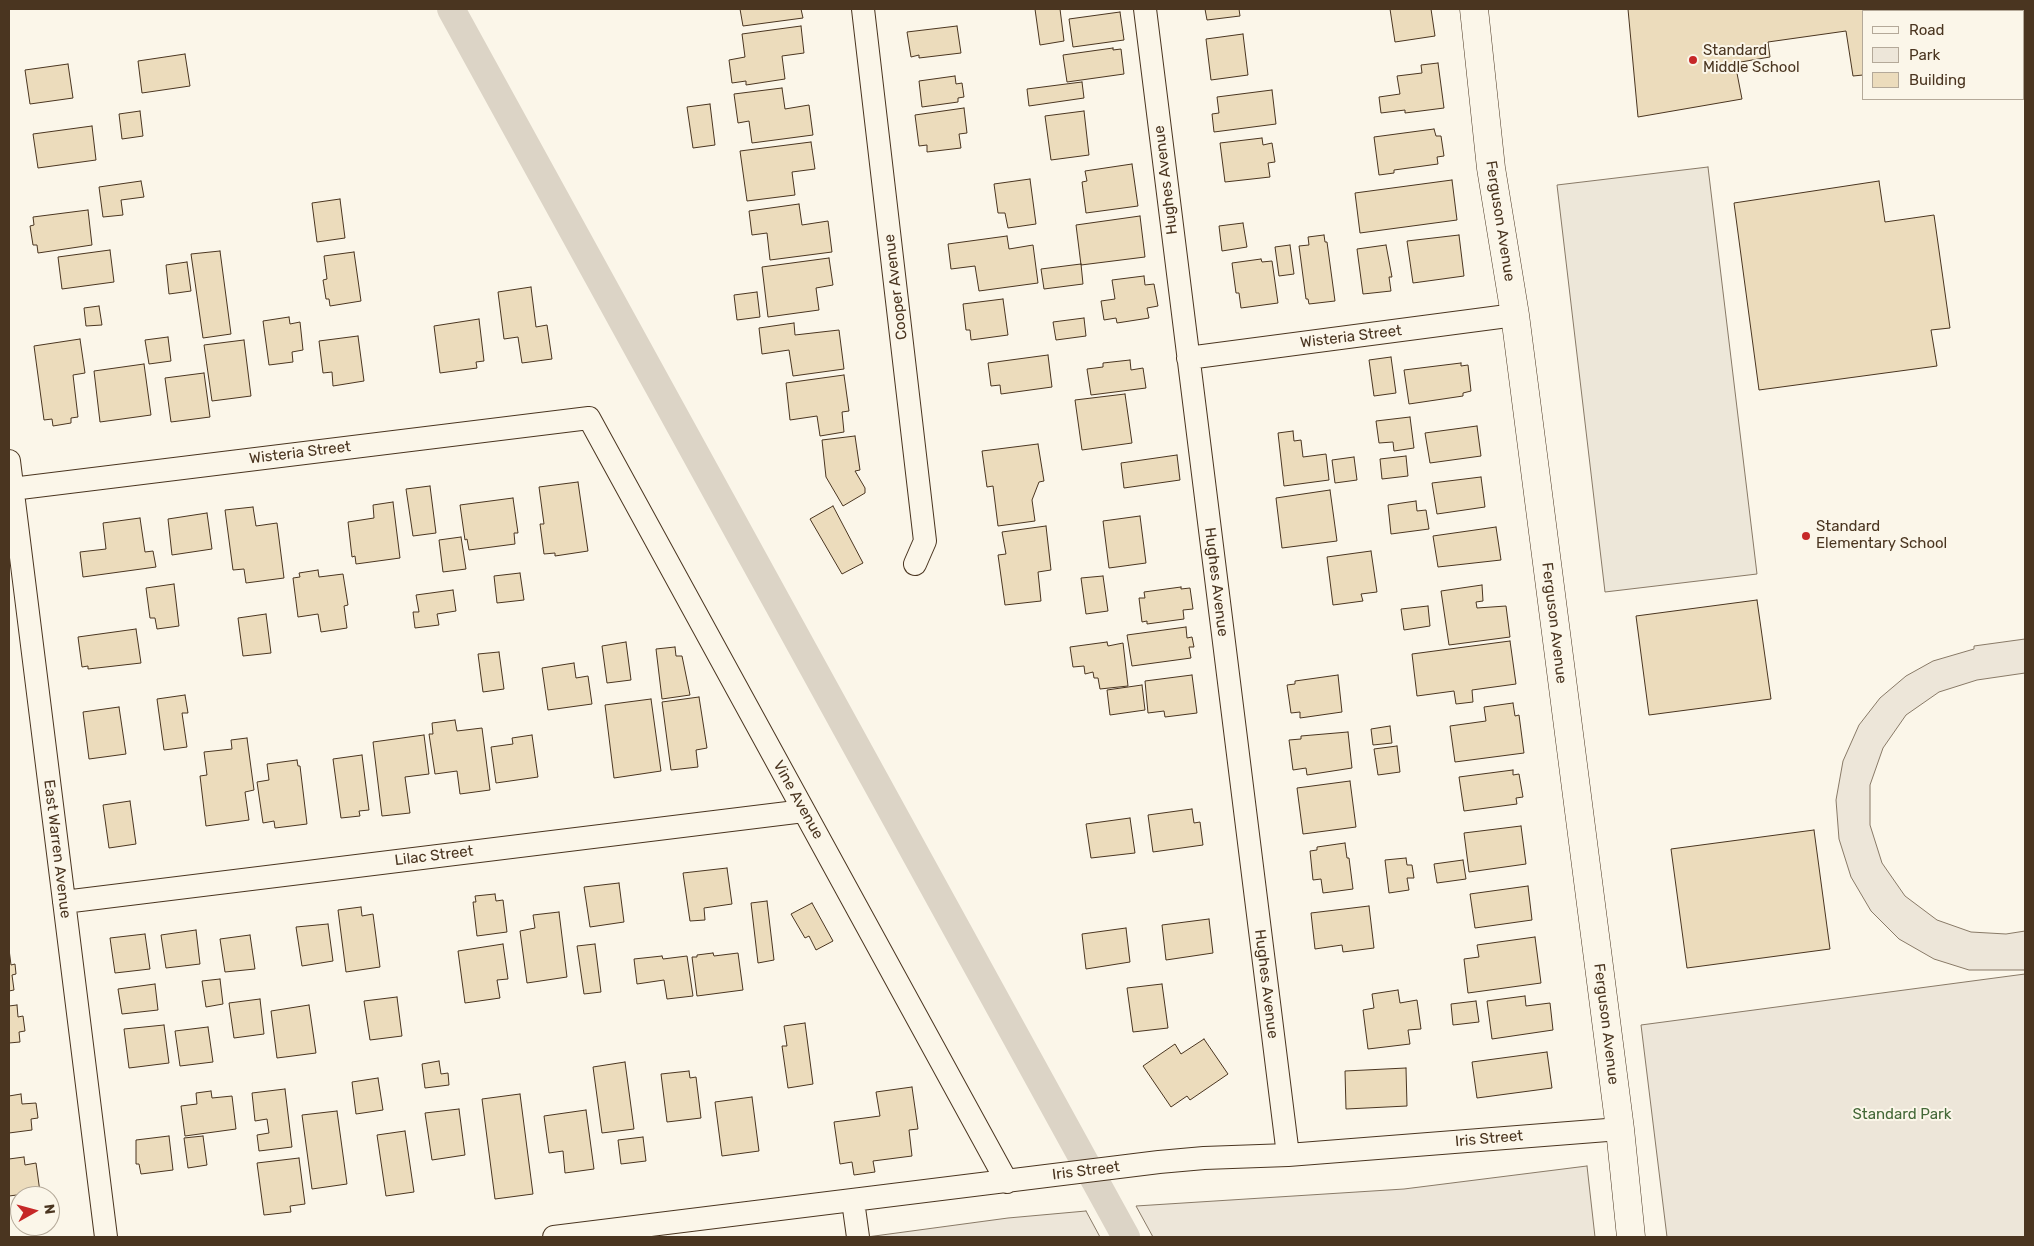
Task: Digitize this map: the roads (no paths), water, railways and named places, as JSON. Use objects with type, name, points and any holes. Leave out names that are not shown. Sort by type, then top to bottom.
[{"type":"street","name":"Cooper Avenue","points":[[863,9],[925,541],[915,564]]},
{"type":"street","name":"Hughes Avenue","points":[[1145,9],[1288,1155]]},
{"type":"street","name":"Ferguson Avenue","points":[[1474,9],[1491,168],[1515,315],[1620,1129],[1631,1237]]},
{"type":"street","name":"Wisteria Street","points":[[1188,358],[1515,315]]},
{"type":"street","name":"Wisteria Street","points":[[12,489],[589,418]]},
{"type":"street","name":"Vine Avenue","points":[[589,418],[1007,1182]]},
{"type":"street","name":"East Warren Avenue","points":[[9,461],[13,524],[64,902],[106,1237]]},
{"type":"street","name":"Lilac Street","points":[[64,902],[804,811]]},
{"type":"street","name":"Iris Street","points":[[554,1237],[1159,1162],[1204,1158],[1288,1155],[1620,1129]]},
{"type":"street","points":[[853,1200],[858,1237]]},
{"type":"waterway","points":[[451,9],[1126,1237]]},
{"type":"place","name":"Standard Middle School","points":[[1693,60]]},
{"type":"place","name":"Standard Elementary School","points":[[1806,536]]},
{"type":"park label","name":"Standard Park","points":[[1902,1115]]}]
